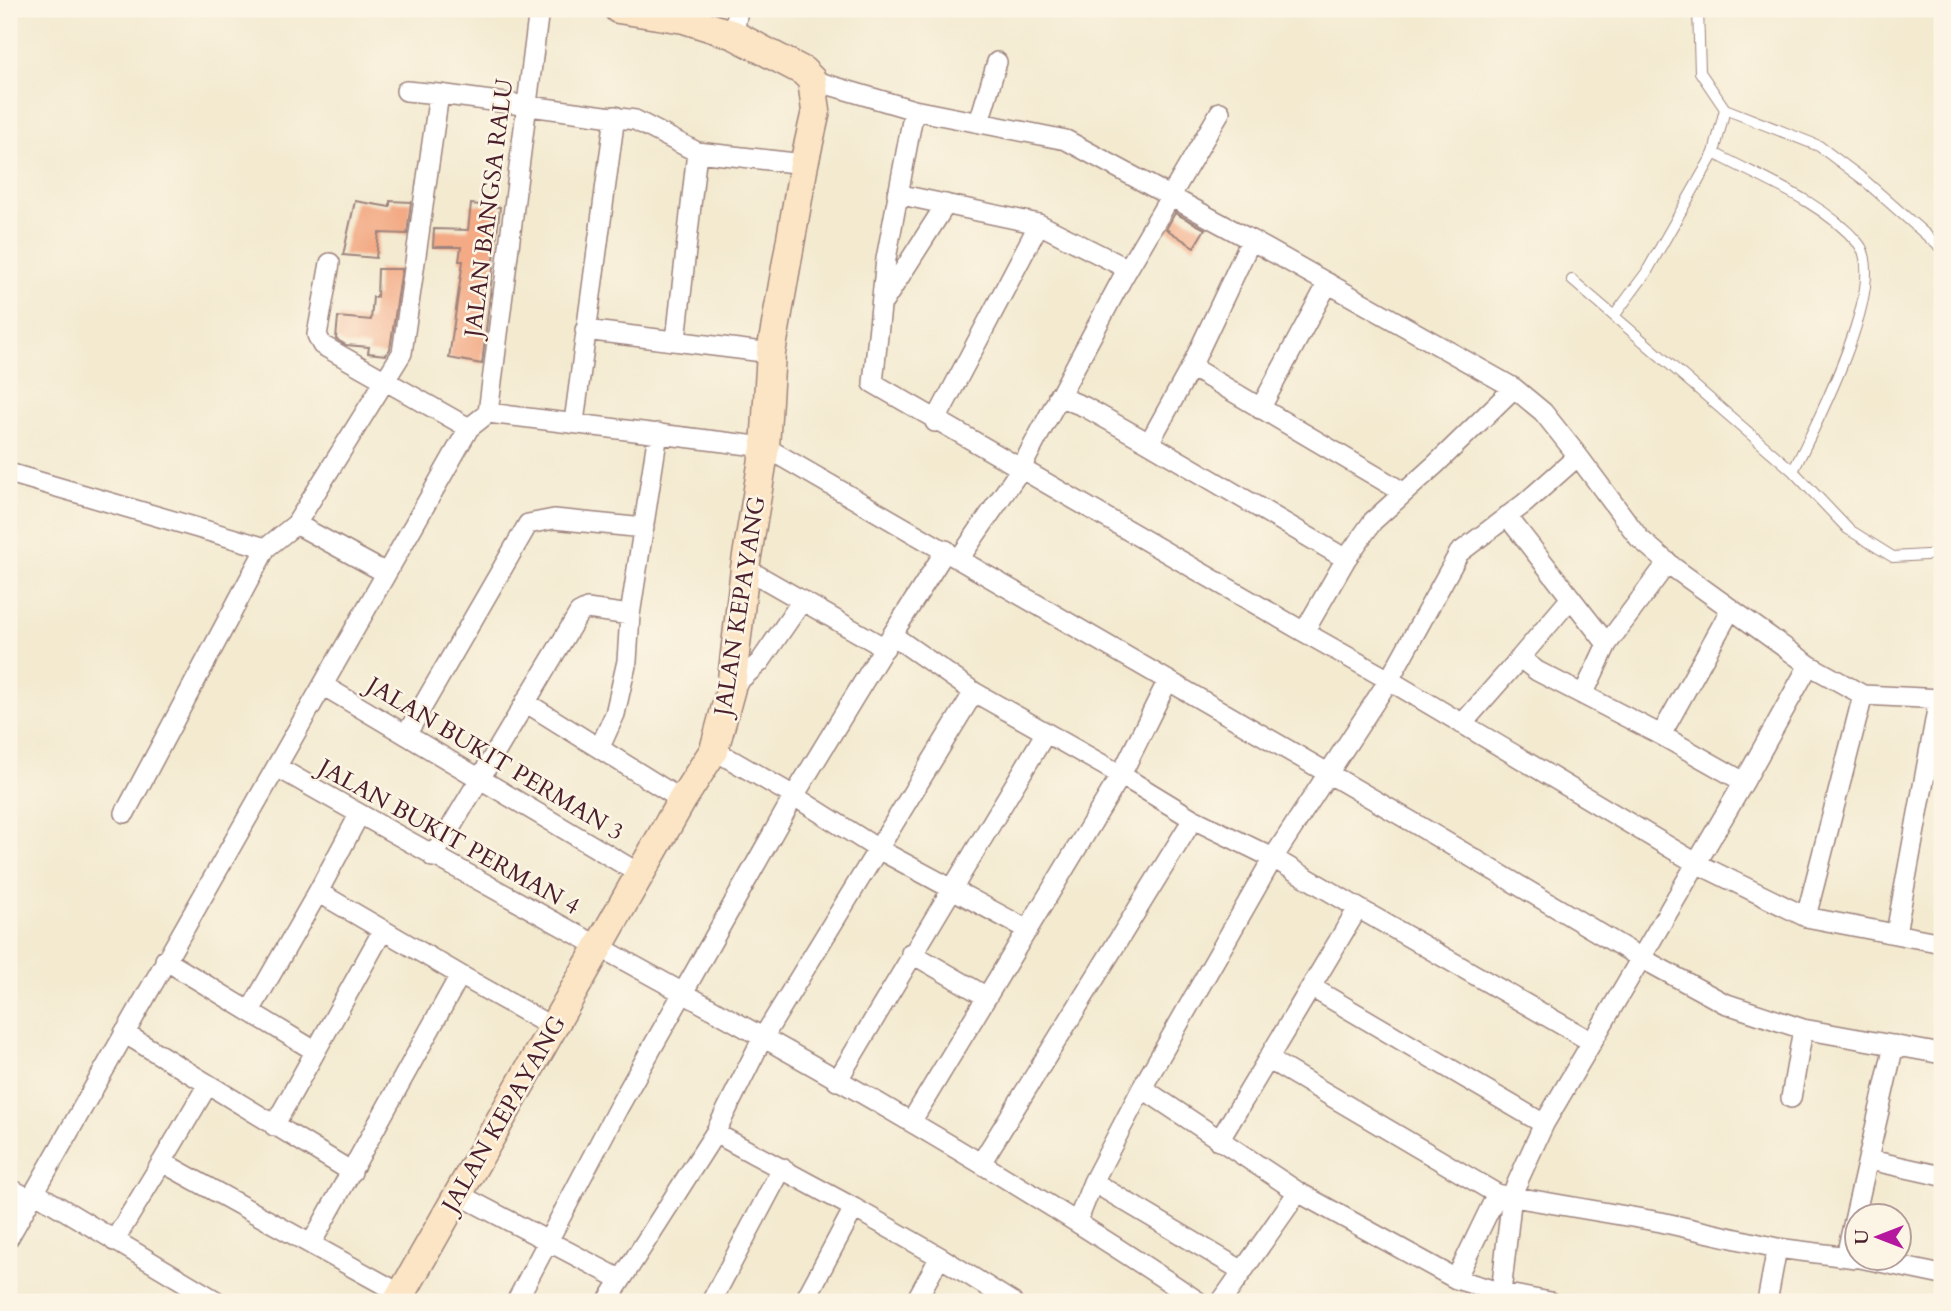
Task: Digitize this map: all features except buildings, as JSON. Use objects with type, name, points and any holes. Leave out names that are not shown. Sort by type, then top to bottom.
[{"type":"street","name":"JALAN BANGSA RALU","points":[[488,413],[539,9]]},
{"type":"street","points":[[618,9],[684,19],[736,22],[812,80],[914,110],[1066,140],[1171,195],[1514,388],[1543,412],[1639,538],[1731,609],[1809,665],[1863,695],[1941,699],[1896,933]]},
{"type":"street","points":[[979,122],[997,62]]},
{"type":"street","name":"JALAN KEPAYANG","points":[[399,1298],[682,800],[714,750],[731,688],[745,568],[765,447],[771,353],[804,164],[816,111],[812,80]]},
{"type":"street","points":[[406,91],[615,116],[635,120],[697,152],[804,164]]},
{"type":"street","points":[[125,813],[266,548],[296,524],[402,353],[439,94]]},
{"type":"street","points":[[914,110],[897,194],[873,383],[935,422],[1389,680],[1696,863],[1806,917],[1942,943]]},
{"type":"street","points":[[516,1302],[618,1108],[794,796],[888,641],[952,554],[1020,470],[1128,269],[1220,112]]},
{"type":"street","points":[[574,422],[615,116]]},
{"type":"street","points":[[676,340],[697,152]]},
{"type":"street","points":[[897,194],[1039,223],[1128,269]]},
{"type":"street","points":[[881,306],[946,204]]},
{"type":"street","points":[[935,422],[1039,223]]},
{"type":"street","points":[[1149,443],[1191,367],[1251,240]]},
{"type":"street","points":[[330,263],[317,335],[322,345],[468,428]]},
{"type":"street","points":[[1260,408],[1328,283]]},
{"type":"street","points":[[585,330],[771,353]]},
{"type":"street","points":[[1191,367],[1403,492]]},
{"type":"street","points":[[1304,632],[1346,559],[1373,521],[1514,388]]},
{"type":"street","points":[[1058,396],[1085,407],[1149,443],[1346,559]]},
{"type":"street","points":[[9,1237],[324,686],[384,572],[468,428],[488,413],[765,447],[1641,958],[1724,1003],[1803,1029],[1942,1054]]},
{"type":"street","points":[[600,747],[615,715],[624,675],[630,615],[658,433]]},
{"type":"street","points":[[1078,1220],[1093,1182],[1142,1088],[1273,858],[1329,776],[1389,680],[1459,553],[1578,456]]},
{"type":"street","points":[[9,473],[266,548]]},
{"type":"street","points":[[1507,516],[1607,644]]},
{"type":"street","points":[[406,735],[528,524],[554,519],[643,528]]},
{"type":"street","points":[[296,524],[384,572]]},
{"type":"street","points":[[1583,695],[1607,644],[1668,562]]},
{"type":"street","points":[[745,568],[802,601],[888,641],[1193,819],[1273,858],[1592,1042]]},
{"type":"street","points":[[1462,724],[1571,598]]},
{"type":"street","points":[[731,688],[760,662],[802,601]]},
{"type":"street","points":[[433,857],[579,613],[587,609],[630,615]]},
{"type":"street","points":[[1661,735],[1731,609]]},
{"type":"street","points":[[1520,658],[1537,671],[1661,735],[1744,782]]},
{"type":"street","points":[[1456,1279],[1809,665]]},
{"type":"street","points":[[911,1122],[1121,775],[1167,682]]},
{"type":"street","name":"JALAN BUKIT PERMAN 3","points":[[324,686],[640,874]]},
{"type":"street","points":[[607,1302],[715,1133],[762,1039],[974,692]]},
{"type":"street","points":[[1806,917],[1863,695]]},
{"type":"street","points":[[525,702],[682,800]]},
{"type":"street","points":[[837,1081],[951,886],[1045,734]]},
{"type":"street","points":[[714,750],[878,849],[951,886],[1028,930]]},
{"type":"street","name":"JALAN BUKIT PERMAN 4","points":[[276,767],[911,1122],[1078,1220],[1199,1302]]},
{"type":"street","points":[[250,1011],[359,815]]},
{"type":"street","points":[[981,1163],[1193,819]]},
{"type":"street","points":[[318,892],[554,1028]]},
{"type":"street","points":[[1219,1141],[1358,908]]},
{"type":"street","points":[[274,1126],[383,930]]},
{"type":"street","points":[[911,953],[987,997]]},
{"type":"street","points":[[165,960],[315,1052]]},
{"type":"street","points":[[311,1244],[460,975]]},
{"type":"street","points":[[1311,986],[1544,1124]]},
{"type":"street","points":[[1791,1097],[1803,1029]]},
{"type":"street","points":[[124,1032],[207,1086],[352,1172]]},
{"type":"street","points":[[1863,1202],[1894,1045]]},
{"type":"street","points":[[1268,1059],[1505,1194],[1661,1222],[1777,1248],[1842,1256]]},
{"type":"street","points":[[114,1241],[207,1086]]},
{"type":"street","points":[[1142,1088],[1298,1192],[1456,1279],[1501,1298],[1550,1302]]},
{"type":"street","points":[[715,1133],[855,1208],[1012,1302]]},
{"type":"street","points":[[1870,1160],[1942,1176]]},
{"type":"street","points":[[162,1163],[311,1244],[399,1298]]},
{"type":"street","points":[[711,1302],[782,1168]]},
{"type":"street","points":[[1093,1182],[1241,1270]]},
{"type":"street","points":[[9,1188],[32,1196],[218,1302]]},
{"type":"street","points":[[1221,1302],[1298,1192]]},
{"type":"street","points":[[458,1194],[620,1279]]},
{"type":"street","points":[[1501,1298],[1505,1194]]},
{"type":"street","points":[[804,1302],[855,1208]]},
{"type":"street","points":[[1767,1302],[1777,1248]]},
{"type":"street","points":[[915,1302],[940,1257]]},
{"type":"street","points":[[1912,1269],[1942,1275]]},
{"type":"lane","points":[[1698,9],[1700,72],[1725,109],[1819,146],[1863,179],[1942,249]]},
{"type":"lane","points":[[1614,316],[1646,273],[1714,153],[1725,109]]},
{"type":"lane","points":[[1714,153],[1826,214],[1860,245],[1869,266],[1866,290],[1854,335],[1793,471]]},
{"type":"lane","points":[[1572,280],[1793,471],[1848,528],[1893,557],[1942,554]]}]
